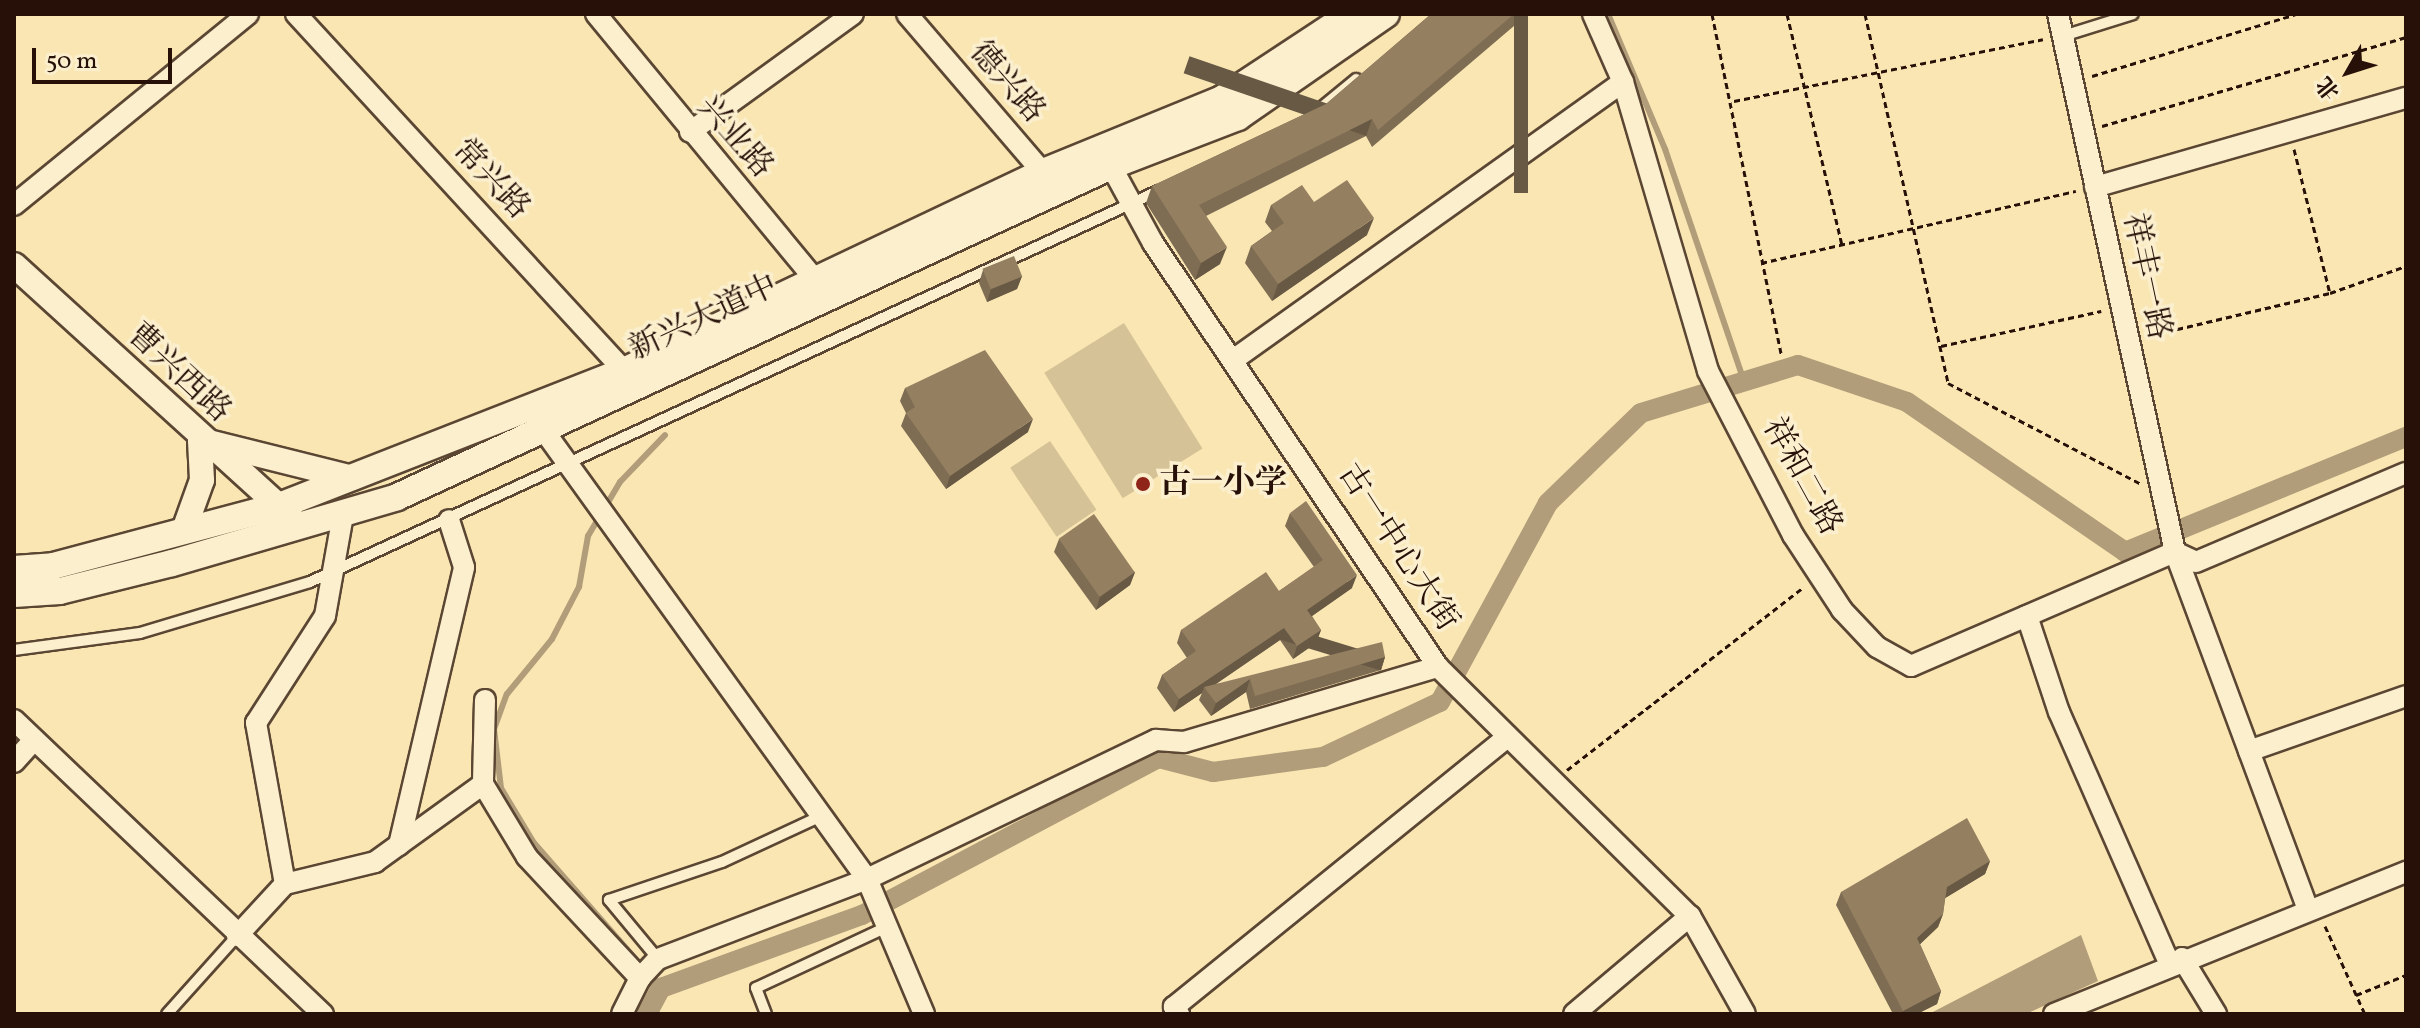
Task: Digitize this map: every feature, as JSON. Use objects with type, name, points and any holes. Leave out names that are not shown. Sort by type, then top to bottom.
[{"type":"main road","name":"新兴大道中","points":[[14,594],[60,591],[343,515],[397,497],[542,428],[632,379],[1222,99],[1351,14]]},
{"type":"main road","name":"新兴大道中","points":[[1051,181],[1111,166],[1238,117],[1386,14]]},
{"type":"main road","name":"新兴大道中","points":[[14,569],[53,566],[279,506],[632,379]]},
{"type":"street","points":[[14,205],[248,14]]},
{"type":"street","name":"常兴路","points":[[296,14],[632,379]]},
{"type":"street","name":"兴业路","points":[[596,14],[690,132],[823,288]]},
{"type":"street","points":[[690,132],[853,14]]},
{"type":"street","name":"德兴路","points":[[907,14],[1051,181]]},
{"type":"street","name":"祥和二路","points":[[1593,14],[1623,82],[1708,371],[1793,535],[1824,575],[1842,610],[1877,647],[1911,666],[2175,552]]},
{"type":"street","name":"祥丰一路","points":[[2058,14],[2175,552],[2249,751],[2312,908]]},
{"type":"street","points":[[1233,360],[1623,82]]},
{"type":"street","points":[[2095,187],[2406,98]]},
{"type":"street","name":"古一中心大街","points":[[1111,166],[1132,204],[1233,360],[1438,667],[1471,696],[1507,737],[1690,916],[1745,1014]]},
{"type":"street","name":"曹兴西路","points":[[14,265],[200,440],[302,526]]},
{"type":"street","points":[[542,428],[867,879],[892,925],[924,1014]]},
{"type":"street","points":[[184,530],[202,480],[200,440],[352,478]]},
{"type":"street","points":[[2175,552],[2196,562],[2406,473]]},
{"type":"street","points":[[285,884],[256,723],[325,616],[330,573],[343,515]]},
{"type":"street","points":[[399,845],[464,567],[449,520]]},
{"type":"street","points":[[2027,616],[2059,712],[2176,961],[2216,1014]]},
{"type":"street","points":[[622,1014],[640,978],[658,959],[867,879],[1156,740],[1184,742],[1438,667]]},
{"type":"street","points":[[2249,751],[2406,696]]},
{"type":"street","points":[[485,700],[483,784],[527,857],[640,978]]},
{"type":"street","points":[[14,720],[237,936],[323,1014]]},
{"type":"street","points":[[1179,1014],[1174,1007],[1507,737]]},
{"type":"street","points":[[14,762],[34,740]]},
{"type":"street","points":[[237,936],[285,884],[375,862],[483,784]]},
{"type":"street","points":[[2054,1014],[2176,961],[2406,872]]},
{"type":"street","points":[[1574,1014],[1690,916]]},
{"type":"lane","points":[[2063,36],[2133,14]]},
{"type":"lane","points":[[1296,124],[1366,70]]},
{"type":"lane","points":[[14,650],[140,633],[330,573],[570,467],[1173,184]]},
{"type":"lane","points":[[658,959],[609,900],[722,862],[821,816]]},
{"type":"lane","points":[[766,1014],[756,988],[892,925]]},
{"type":"lane","points":[[167,1014],[237,936]]},
{"type":"path","points":[[1712,14],[1734,101],[1761,263],[1781,354]]},
{"type":"path","points":[[1787,14],[1801,88],[1842,244]]},
{"type":"path","points":[[1865,14],[1948,383],[2162,503]]},
{"type":"path","points":[[2073,82],[2296,14]]},
{"type":"path","points":[[1734,101],[2063,36]]},
{"type":"path","points":[[2083,132],[2406,37]]},
{"type":"path","points":[[2290,131],[2330,293]]},
{"type":"path","points":[[1761,263],[2095,187]]},
{"type":"path","points":[[2128,341],[2330,293],[2406,266]]},
{"type":"path","points":[[1939,346],[2120,306]]},
{"type":"path","points":[[1552,782],[1771,618],[1773,604],[1824,575]]},
{"type":"path","points":[[2312,908],[2365,1014]]},
{"type":"path","points":[[2356,995],[2406,975]]},
{"type":"shaded area","points":[[1124,323],[1202,449],[1123,498],[1044,373]]},
{"type":"shaded area","points":[[1050,441],[1096,510],[1057,537],[1010,468]]},
{"type":"shaded area","points":[[2081,935],[2098,981],[2026,1014],[1929,1014]]},
{"type":"building","points":[[1431,14],[1514,14],[1378,130],[1372,119],[1199,205],[1227,247],[1201,263],[1152,186],[1326,104]]},
{"type":"building","points":[[1347,180],[1374,218],[1278,284],[1251,246],[1284,223],[1271,205],[1302,185],[1314,202]]},
{"type":"building","points":[[1014,256],[1022,276],[991,289],[982,269]]},
{"type":"building","points":[[985,350],[1033,419],[950,476],[906,413],[915,407],[905,388]]},
{"type":"building","points":[[1306,501],[1357,575],[1307,610],[1321,630],[1297,646],[1284,628],[1179,699],[1162,675],[1196,651],[1181,630],[1266,572],[1279,591],[1323,560],[1290,513]]},
{"type":"building","points":[[1094,514],[1135,572],[1100,597],[1059,539]]},
{"type":"building","points":[[1382,642],[1385,657],[1255,696],[1250,679],[1216,703],[1204,687]]},
{"type":"building","points":[[1967,818],[1990,861],[1947,887],[1943,914],[1917,938],[1941,991],[1903,1011],[1841,892]]},
{"type":"waterway","points":[[1608,14],[1665,149],[1744,381]]},
{"type":"waterway","points":[[647,1014],[661,988],[862,915],[1159,758],[1213,772],[1323,757],[1440,702],[1548,503],[1641,413],[1798,365],[1907,402],[2125,552],[2406,437]]},
{"type":"waterway","points":[[661,988],[534,843],[501,788],[494,729],[507,694],[552,639],[579,587],[588,536],[620,482],[665,435]]},
{"type":"place","name":"古一小学","points":[[1143,484]]}]
